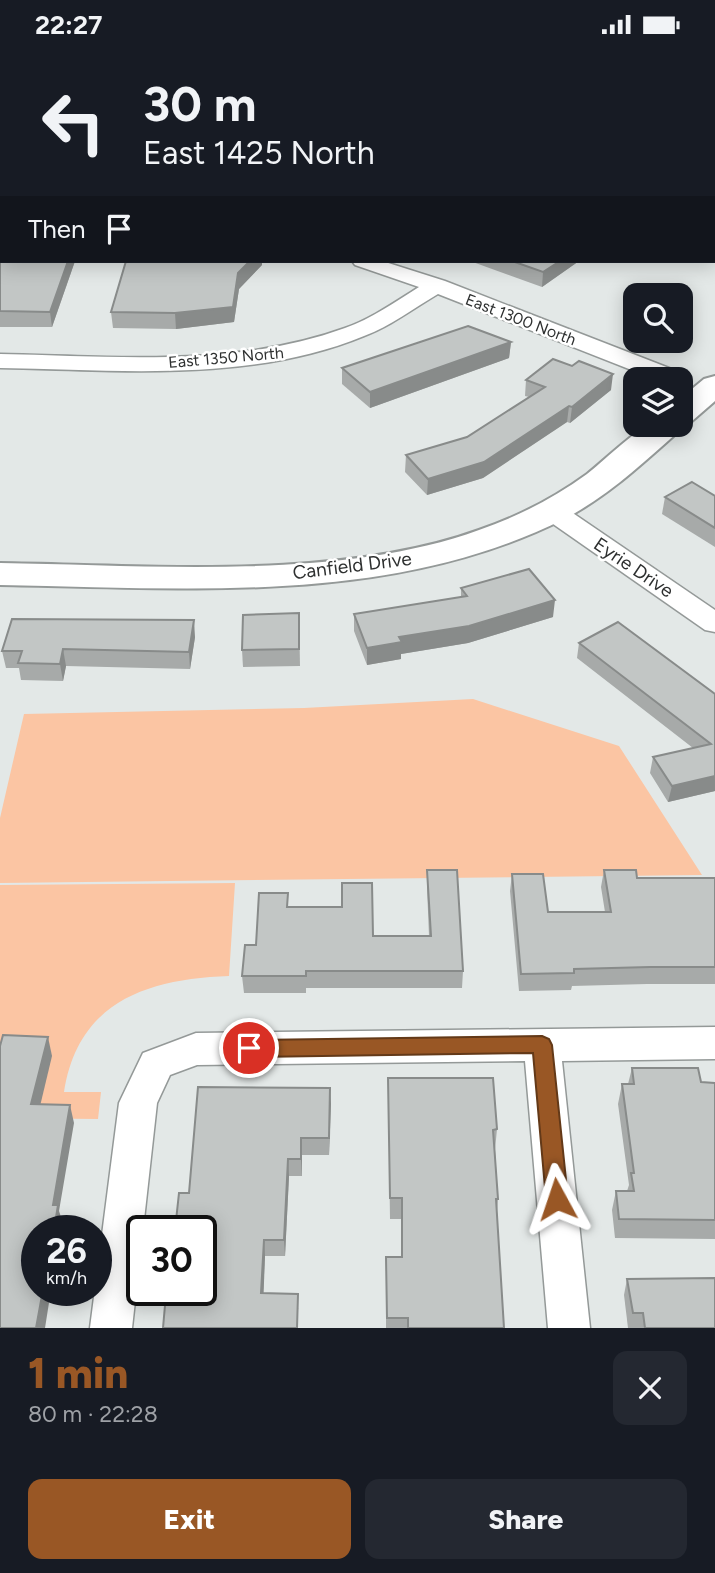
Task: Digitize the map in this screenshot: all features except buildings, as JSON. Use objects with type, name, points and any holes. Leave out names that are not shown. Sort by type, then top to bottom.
[{"type":"street","name":"East 1300 North","points":[[368,263],[437,286],[696,384]]},
{"type":"street","name":"East 1350 North","points":[[0,361],[182,363],[279,355],[354,333],[437,286]]},
{"type":"street","name":"Canfield Drive","points":[[0,574],[270,575],[386,564],[471,546],[552,511],[600,482],[653,437]]},
{"type":"street","name":"Eyrie Drive","points":[[552,511],[715,623]]},
{"type":"street","points":[[111,1328],[138,1103],[156,1065],[196,1049],[715,1043]]},
{"type":"street","points":[[542,1045],[569,1328]]},
{"type":"shaded area","points":[[473,699],[619,746],[702,875],[0,883],[0,818],[24,714],[304,708]]},
{"type":"shaded area","points":[[235,883],[229,976],[199,978],[145,990],[121,1001],[101,1016],[84,1036],[72,1061],[64,1092],[101,1092],[98,1119],[0,1118],[0,885]]},
{"type":"route","points":[[249,1048],[542,1045],[557,1199]]}]
